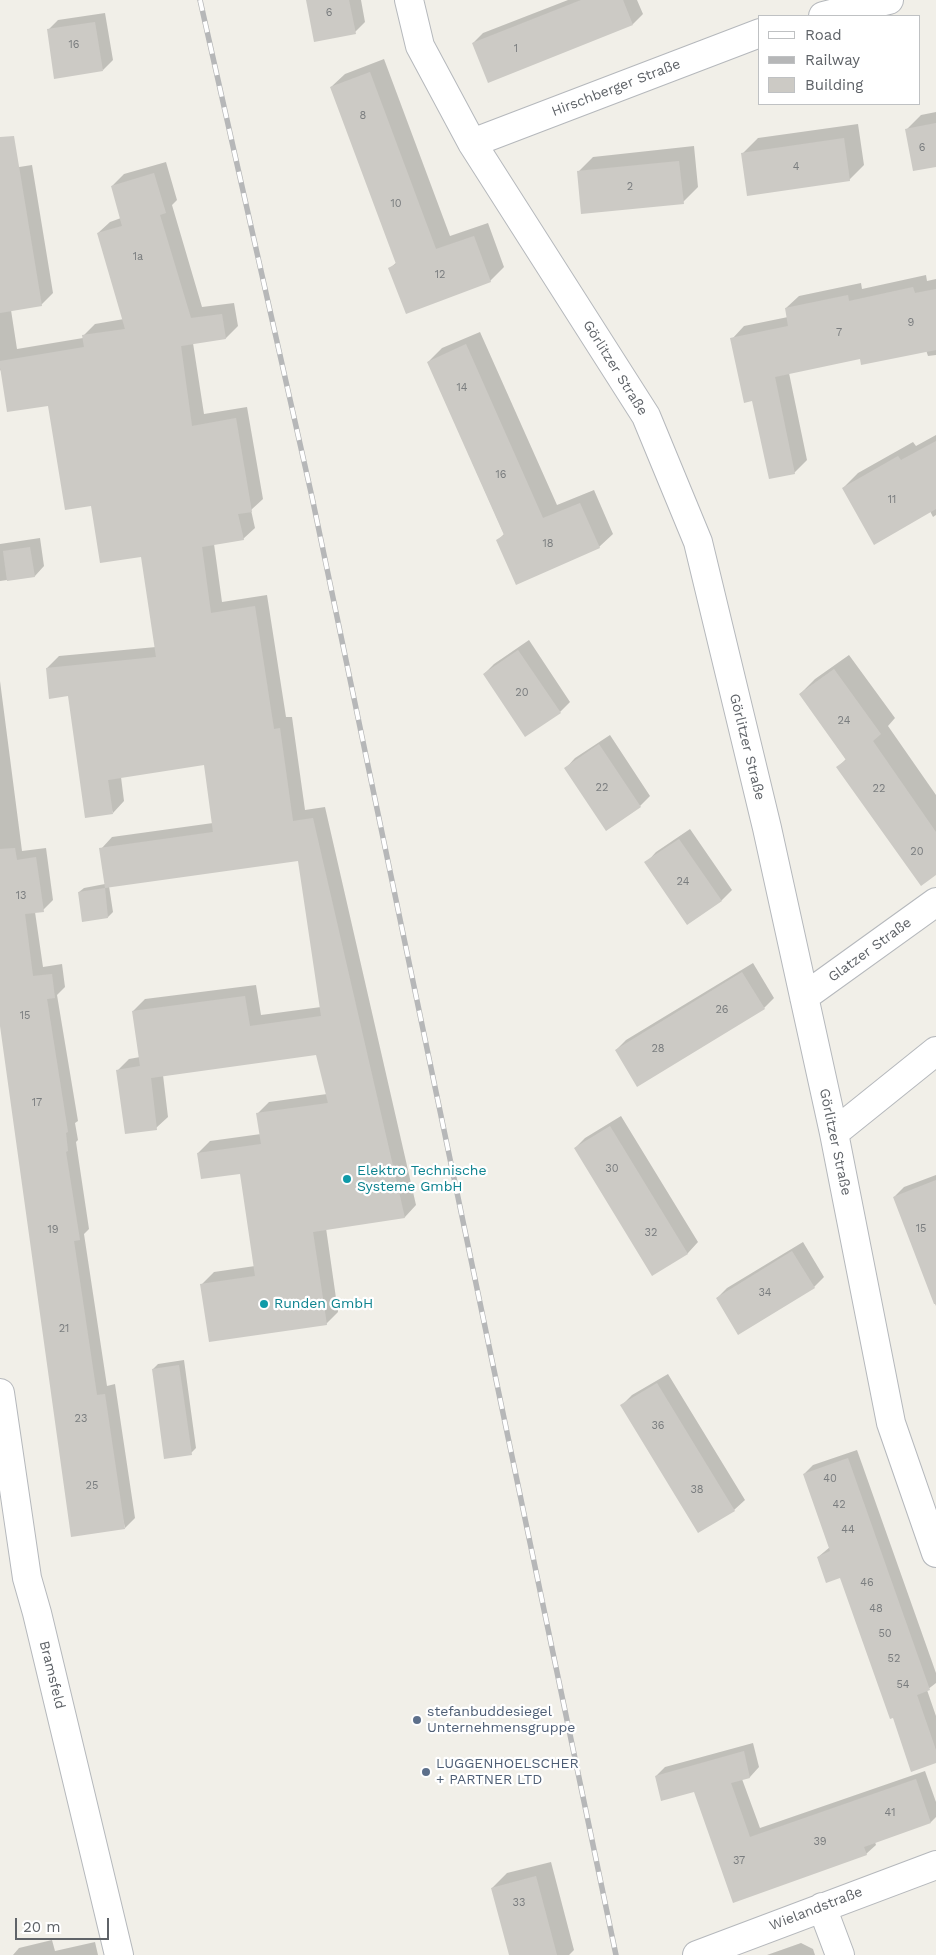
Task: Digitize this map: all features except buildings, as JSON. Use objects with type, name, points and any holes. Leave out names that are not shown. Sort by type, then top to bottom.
[{"type":"street","name":"Görlitzer Straße","points":[[409,0],[420,46],[472,144],[646,416],[698,542],[767,828],[834,1133],[891,1422],[936,1553]]},
{"type":"street","points":[[828,15],[889,0]]},
{"type":"street","name":"Hirschberger Straße","points":[[472,144],[758,34]]},
{"type":"street","name":"Glatzer Straße","points":[[804,998],[936,902]]},
{"type":"street","points":[[834,1133],[936,1051]]},
{"type":"street","name":"Bramsfeld","points":[[0,1393],[27,1578],[119,1955]]},
{"type":"street","name":"Wielandstraße","points":[[697,1955],[936,1864]]},
{"type":"street","points":[[822,1907],[840,1955]]},
{"type":"railway","points":[[200,0],[312,497],[616,1955]]},
{"type":"place","name":"Elektro Technische Systeme GmbH","points":[[347,1179]]},
{"type":"place","name":"Runden GmbH","points":[[264,1304]]},
{"type":"place","name":"stefanbuddesiegel Unternehmensgruppe","points":[[417,1720]]},
{"type":"place","name":"LUGGENHOELSCHER + PARTNER LTD","points":[[426,1772]]}]
